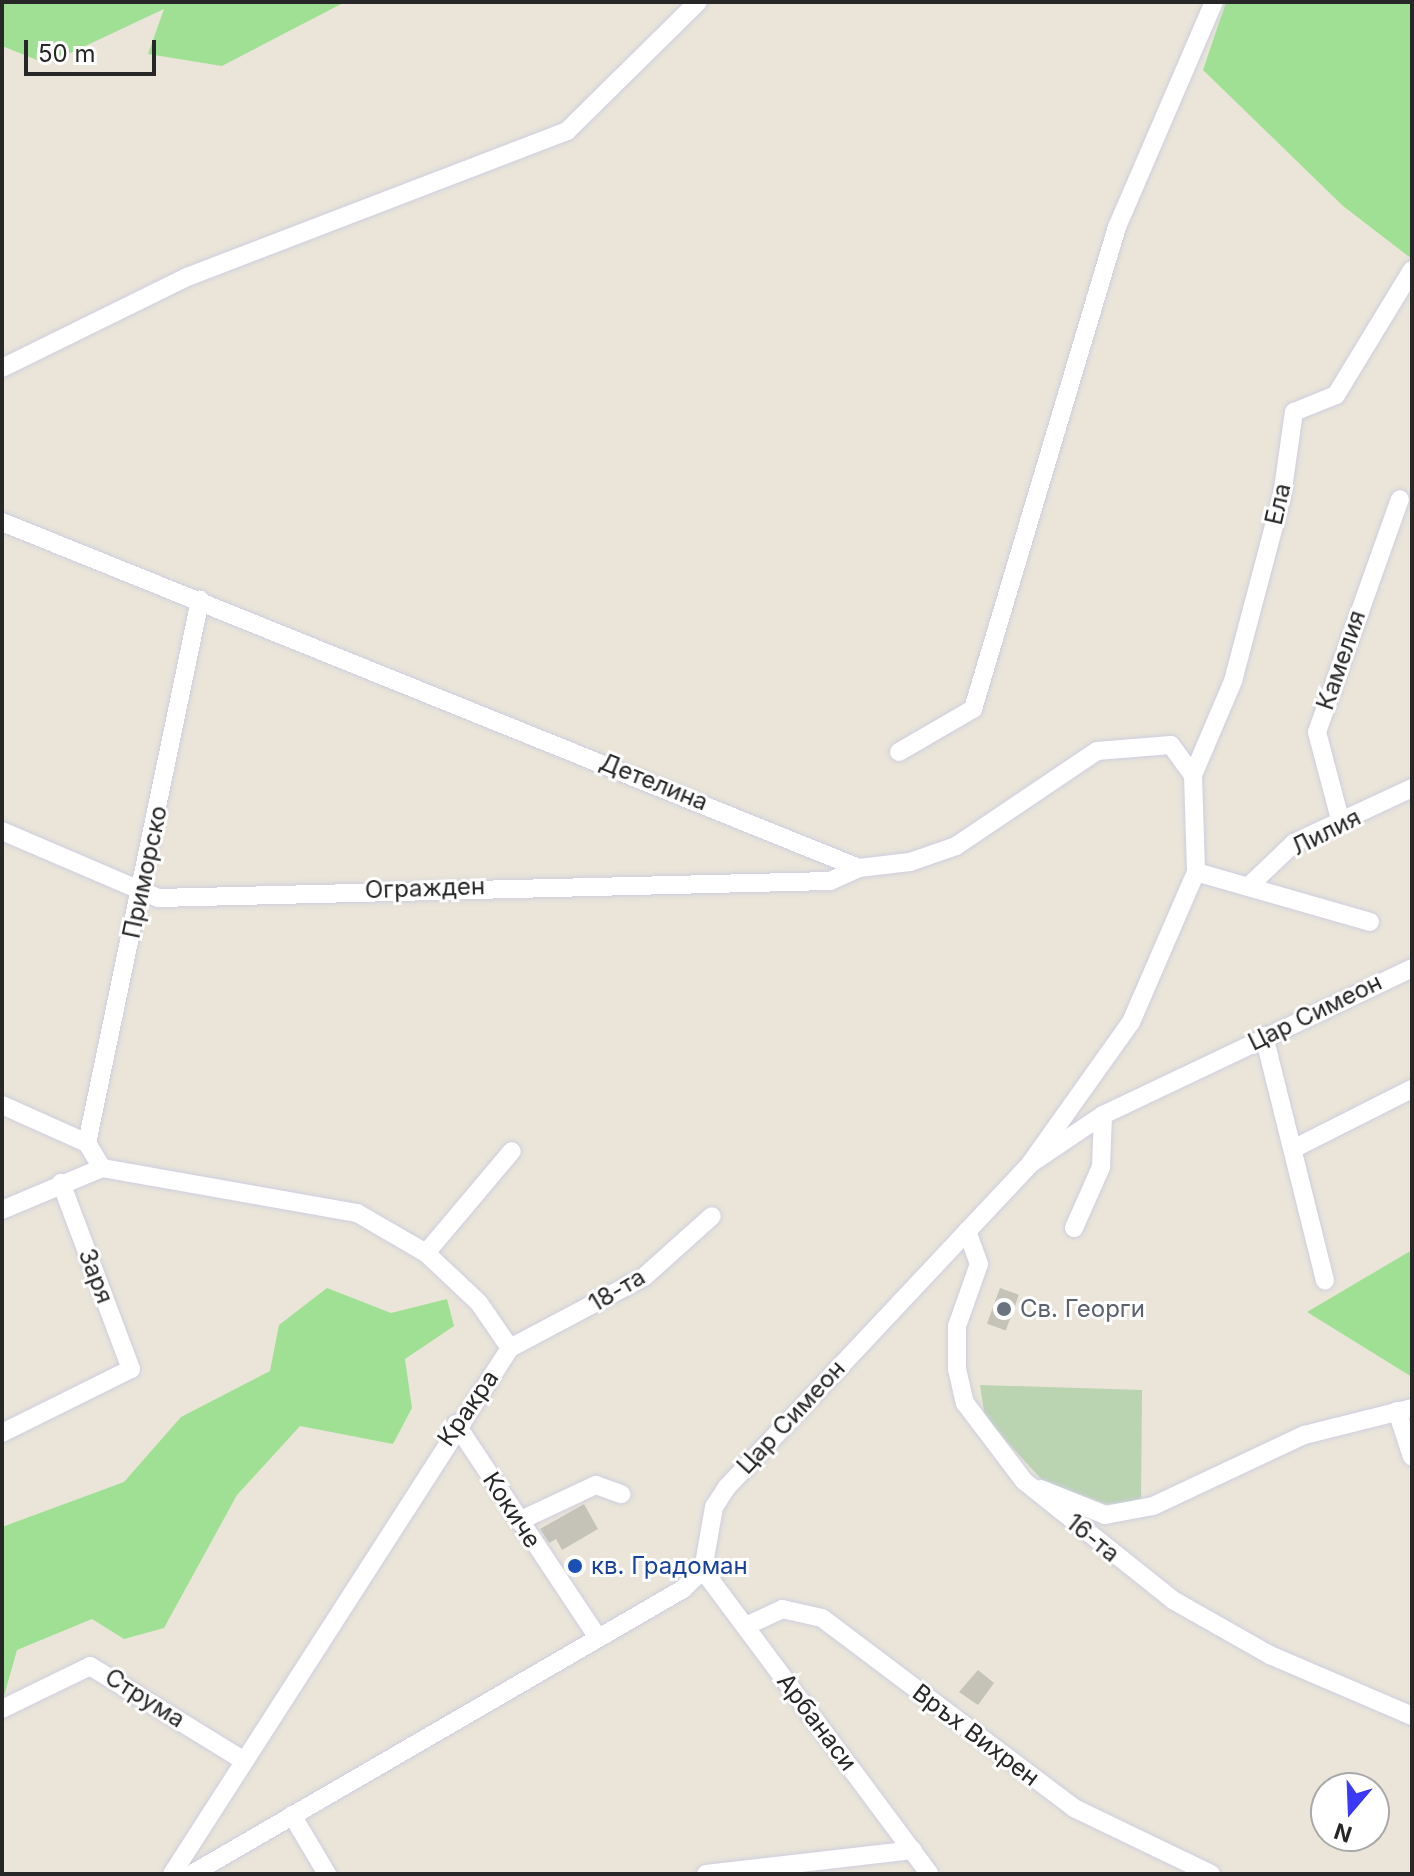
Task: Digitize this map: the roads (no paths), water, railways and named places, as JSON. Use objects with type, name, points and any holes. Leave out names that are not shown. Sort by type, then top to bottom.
[{"type":"street","points":[[2,368],[187,277],[567,131],[698,2]]},
{"type":"street","points":[[899,752],[973,709],[1117,227],[1214,2]]},
{"type":"street","name":"Ела","points":[[1193,775],[1233,681],[1282,496],[1294,412],[1336,395],[1412,270]]},
{"type":"street","name":"Камелия","points":[[1341,823],[1317,732],[1400,499]]},
{"type":"street","name":"Детелина","points":[[2,522],[859,868],[910,862],[956,846],[1097,751],[1171,745],[1193,775]]},
{"type":"street","name":"Приморско","points":[[87,1143],[200,600]]},
{"type":"street","points":[[1030,1164],[1131,1022],[1196,872],[1193,775]]},
{"type":"street","name":"Лилия","points":[[1248,887],[1294,843],[1412,788]]},
{"type":"street","name":"Огражден","points":[[2,831],[141,892],[178,898],[542,883],[830,881],[859,868]]},
{"type":"street","points":[[1196,872],[1370,922]]},
{"type":"street","name":"Цар Симеон","points":[[703,1570],[714,1507],[727,1487],[1030,1164],[1103,1115],[1412,968]]},
{"type":"street","points":[[1264,1036],[1297,1147],[1325,1280]]},
{"type":"street","points":[[1297,1147],[1412,1089]]},
{"type":"street","points":[[2,1105],[87,1143],[102,1168],[2,1210]]},
{"type":"street","points":[[1074,1228],[1101,1167],[1103,1115]]},
{"type":"street","points":[[426,1253],[512,1151]]},
{"type":"street","name":"Кракра","points":[[102,1168],[357,1213],[426,1253],[479,1303],[510,1348],[456,1424],[241,1759],[172,1874]]},
{"type":"street","name":"Заря","points":[[2,1433],[131,1369],[61,1183]]},
{"type":"street","name":"18-та","points":[[510,1348],[644,1277],[712,1216]]},
{"type":"street","name":"16-та","points":[[967,1231],[979,1264],[957,1326],[957,1369],[965,1403],[1024,1481],[1173,1600],[1270,1655],[1412,1716]]},
{"type":"street","points":[[1024,1481],[1105,1515],[1141,1508],[1304,1435],[1404,1410],[1412,1457]]},
{"type":"street","name":"Кокиче","points":[[456,1424],[596,1635]]},
{"type":"street","points":[[519,1521],[596,1485],[621,1494]]},
{"type":"street","points":[[192,1874],[596,1635],[683,1589],[703,1570]]},
{"type":"street","name":"Арбанаси","points":[[703,1570],[930,1874]]},
{"type":"street","name":"Връх Вихрен","points":[[746,1626],[782,1609],[822,1618],[1074,1808],[1211,1874]]},
{"type":"street","name":"Струма","points":[[2,1709],[90,1666],[241,1759]]},
{"type":"street","points":[[292,1815],[327,1874]]},
{"type":"street","points":[[706,1874],[913,1850]]},
{"type":"place","name":"Св. Георги","points":[[1004,1309]]},
{"type":"place","name":"кв. Градоман","points":[[575,1566]]}]
